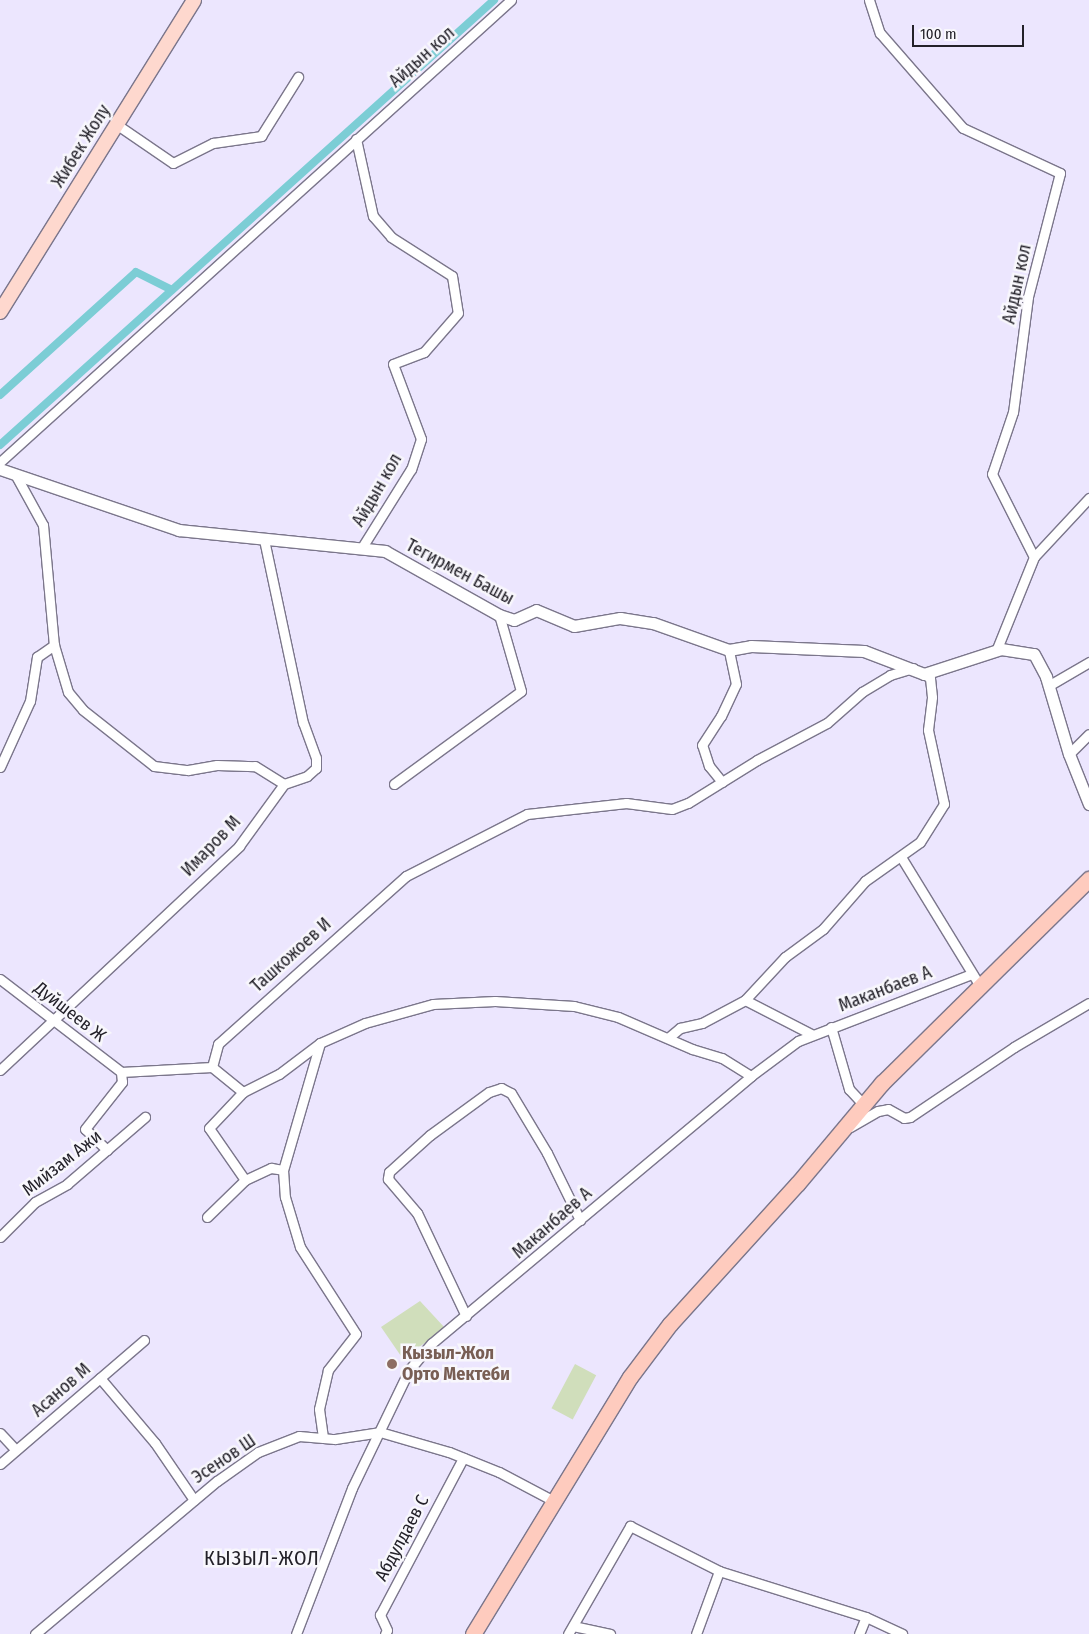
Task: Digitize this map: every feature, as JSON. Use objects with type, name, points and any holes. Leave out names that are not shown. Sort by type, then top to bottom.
[{"type":"highway","points":[[473,1634],[630,1377],[670,1324],[976,980],[1089,879]]},
{"type":"main road","name":"Жибек Жолу","points":[[0,312],[194,0]]},
{"type":"street","name":"Айдын кол","points":[[0,462],[511,0]]},
{"type":"street","name":"Айдын кол","points":[[869,0],[880,33],[963,128],[1060,173],[1028,297],[1013,412],[992,474],[1034,557]]},
{"type":"street","points":[[116,124],[173,164],[213,143],[261,136],[298,77]]},
{"type":"street","name":"Айдын кол","points":[[356,139],[373,216],[391,237],[452,276],[458,313],[424,352],[393,364],[421,439],[411,469],[361,549]]},
{"type":"street","name":"Тегирмен Башы","points":[[0,469],[179,530],[385,551],[499,615],[514,620],[536,610],[574,626],[630,620],[653,623],[729,650],[751,646],[864,651],[919,671]]},
{"type":"street","points":[[15,474],[43,525],[54,644],[68,692],[83,710],[154,766],[188,770],[235,764],[255,766],[284,784],[307,776],[316,768],[316,758],[303,723],[264,539]]},
{"type":"street","points":[[996,651],[1034,557],[1089,498]]},
{"type":"street","points":[[394,784],[521,691],[499,615]]},
{"type":"street","points":[[0,767],[30,701],[37,657],[54,644]]},
{"type":"street","points":[[722,782],[709,766],[702,745],[721,716],[736,684],[729,650]]},
{"type":"street","points":[[919,671],[996,651],[1034,654],[1048,686],[1069,754],[1089,804]]},
{"type":"street","points":[[1048,686],[1089,662]]},
{"type":"street","points":[[668,1038],[680,1028],[702,1023],[745,1000],[785,956],[822,929],[864,882],[920,842],[944,804],[928,730],[932,697],[930,678],[919,671]]},
{"type":"street","name":"Ташкожоев И","points":[[212,1067],[218,1044],[406,876],[527,814],[626,804],[672,809],[688,803],[827,723],[862,692],[890,675],[919,671]]},
{"type":"street","points":[[1069,754],[1089,734]]},
{"type":"street","name":"Имаров М","points":[[0,1070],[239,846],[284,784]]},
{"type":"street","points":[[901,857],[976,980]]},
{"type":"street","name":"Дуйшеев Ж","points":[[0,979],[121,1072]]},
{"type":"street","name":"Маканбаев А","points":[[296,1634],[352,1488],[409,1370],[432,1343],[751,1076],[798,1040],[831,1027],[976,980]]},
{"type":"street","points":[[745,1000],[813,1035]]},
{"type":"street","points":[[244,1180],[208,1128],[244,1092],[279,1074],[320,1043],[365,1023],[433,1004],[495,1001],[574,1006],[618,1017],[722,1058],[751,1076]]},
{"type":"street","points":[[838,1135],[878,1111],[888,1109],[904,1118],[910,1117],[1014,1047],[1089,1003]]},
{"type":"street","points":[[831,1027],[850,1089],[864,1105]]},
{"type":"street","points":[[320,1043],[283,1170],[285,1197],[300,1247],[356,1334],[328,1370],[319,1409],[323,1438]]},
{"type":"street","points":[[107,1150],[85,1129],[122,1082],[121,1072],[212,1067],[244,1092]]},
{"type":"street","points":[[466,1316],[417,1213],[388,1179],[389,1172],[430,1135],[489,1092],[501,1088],[510,1093],[547,1153],[580,1220]]},
{"type":"street","name":"Мийзам Ажи","points":[[0,1237],[35,1202],[67,1184],[145,1117]]},
{"type":"street","points":[[207,1218],[244,1180],[271,1168],[283,1170]]},
{"type":"street","name":"Асанов М","points":[[0,1464],[144,1340]]},
{"type":"street","points":[[100,1378],[155,1443],[194,1500]]},
{"type":"street","name":"Эсенов Ш","points":[[35,1634],[194,1500],[258,1452],[299,1436],[323,1438],[380,1432],[464,1458],[499,1472],[554,1502]]},
{"type":"street","points":[[0,1433],[16,1450]]},
{"type":"street","name":"Абдулдаев С","points":[[385,1634],[387,1630],[380,1615],[464,1458]]},
{"type":"street","points":[[568,1634],[630,1526],[719,1571],[866,1616],[902,1634]]},
{"type":"street","points":[[696,1634],[719,1571]]},
{"type":"street","points":[[859,1634],[866,1616]]},
{"type":"street","points":[[573,1626],[610,1634]]},
{"type":"green space","points":[[420,1301],[445,1328],[403,1359],[381,1327]]},
{"type":"green space","points":[[575,1364],[596,1375],[573,1419],[552,1408]]},
{"type":"waterway","points":[[0,445],[494,0]]},
{"type":"waterway","points":[[0,395],[136,272],[172,290]]},
{"type":"place","name":"Кызыл-Жол Орто Мектеби","points":[[392,1364]]},
{"type":"district","name":"КЫЗЫЛ-ЖОЛ","points":[[262,1558]]}]
